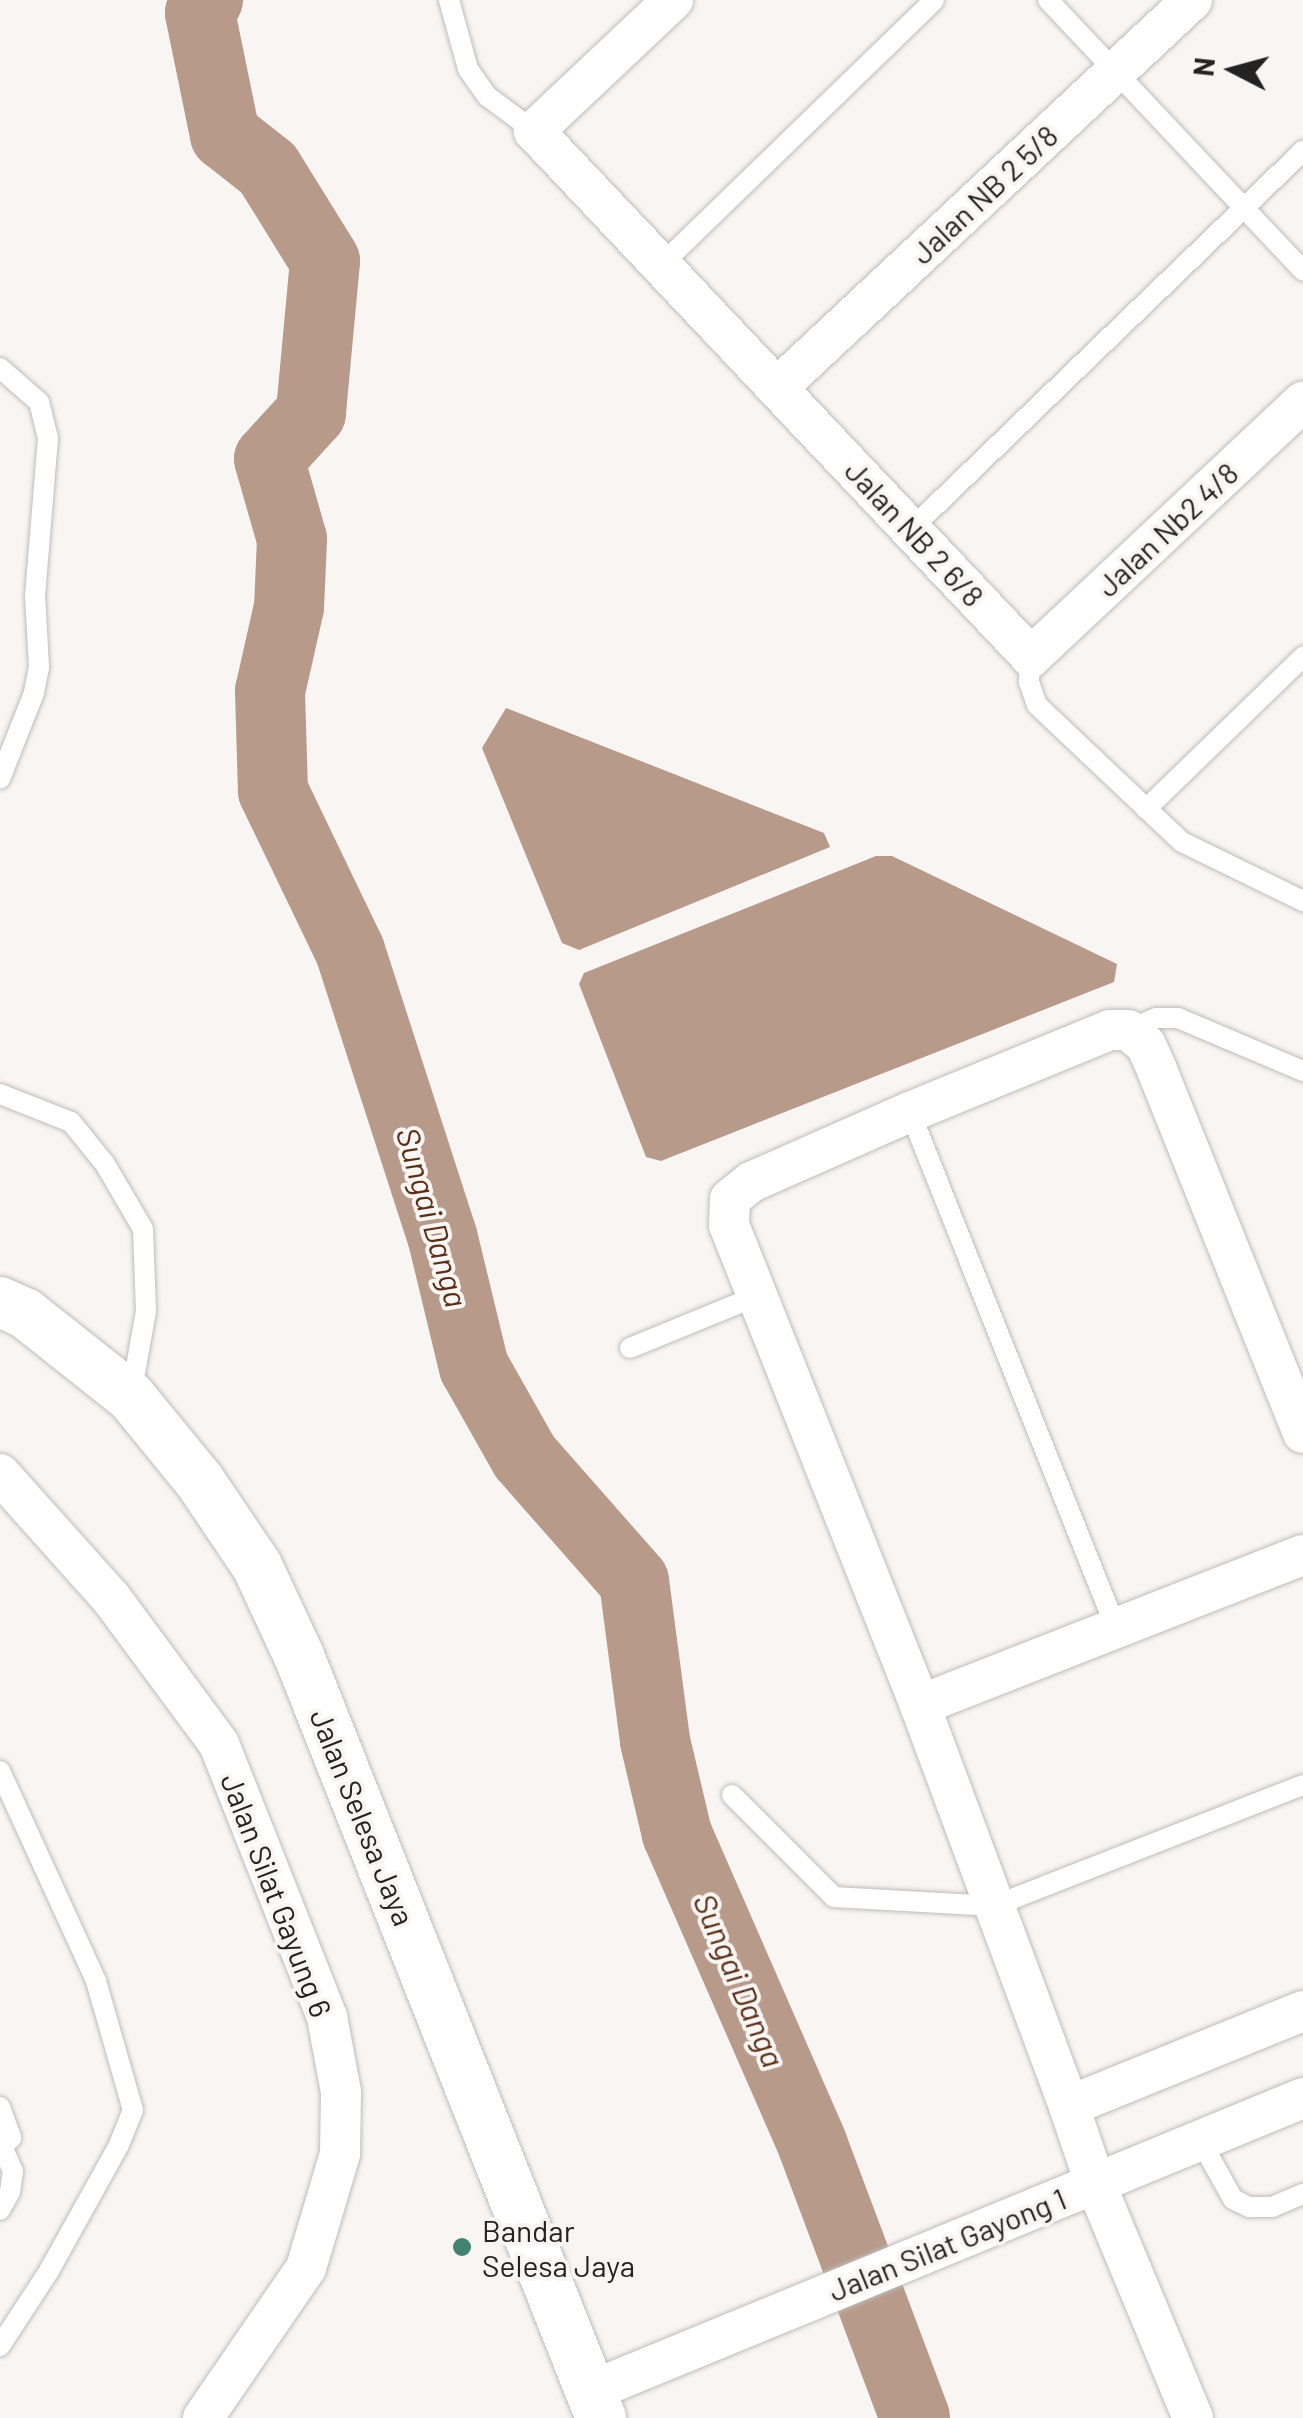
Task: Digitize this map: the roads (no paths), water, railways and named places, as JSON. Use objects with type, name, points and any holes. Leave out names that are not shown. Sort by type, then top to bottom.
[{"type":"street","points":[[534,132],[673,0]]},
{"type":"street","name":"Jalan NB 2 5/8","points":[[777,388],[1192,0]]},
{"type":"street","name":"Jalan NB 2 6/8","points":[[534,132],[1031,656]]},
{"type":"street","name":"Jalan Nb2 4/8","points":[[1031,656],[1303,402]]},
{"type":"street","points":[[1193,2418],[1096,2183],[920,1704],[730,1225],[730,1199],[751,1182],[910,1112],[1110,1030],[1128,1030],[1146,1045],[1157,1070],[1303,1433]]},
{"type":"street","name":"Jalan Selesa Jaya","points":[[0,1302],[25,1313],[131,1397],[199,1480],[257,1566],[299,1656],[596,2404]]},
{"type":"street","name":"Jalan Silat Gayung 6","points":[[0,1474],[111,1598],[219,1744],[326,2017],[341,2092],[340,2154],[306,2268],[203,2418]]},
{"type":"street","points":[[920,1704],[1303,1556]]},
{"type":"street","points":[[1068,2106],[1303,2010]]},
{"type":"street","name":"Jalan Silat Gayong 1","points":[[596,2404],[674,2357],[1303,2098]]},
{"type":"lane","points":[[449,0],[468,69],[487,96],[534,132]]},
{"type":"lane","points":[[661,265],[934,0]]},
{"type":"lane","points":[[1048,0],[1303,271]]},
{"type":"lane","points":[[911,529],[1303,151]]},
{"type":"lane","points":[[0,368],[26,386],[39,402],[48,438],[34,595],[38,668],[34,693],[0,779]]},
{"type":"lane","points":[[1031,656],[1028,682],[1036,705],[1146,809],[1202,856],[1303,900]]},
{"type":"lane","points":[[1146,809],[1303,656]]},
{"type":"lane","points":[[1128,1030],[1156,1018],[1178,1018],[1303,1071]]},
{"type":"lane","points":[[0,1094],[71,1122],[105,1164],[143,1229],[146,1311],[131,1397]]},
{"type":"lane","points":[[910,1112],[1116,1628]]},
{"type":"lane","points":[[630,1348],[759,1295]]},
{"type":"lane","points":[[0,1771],[96,1982],[133,2110],[120,2146],[0,2346]]},
{"type":"lane","points":[[732,1795],[834,1897],[994,1906],[1303,1785]]},
{"type":"lane","points":[[0,2106],[11,2138],[1,2149],[12,2171],[10,2192],[0,2210]]},
{"type":"lane","points":[[1200,2140],[1234,2199],[1249,2207],[1272,2206],[1303,2194]]},
{"type":"waterway","name":"Sungai Danga","points":[[208,0],[200,13],[225,135],[268,169],[325,261],[311,413],[269,459],[292,539],[289,607],[270,691],[273,791],[350,951],[442,1235],[474,1367],[525,1457],[634,1581],[655,1741],[677,1834],[813,2146],[915,2418]]},
{"type":"place","name":"Bandar Selesa Jaya","points":[[462,2247]]}]
